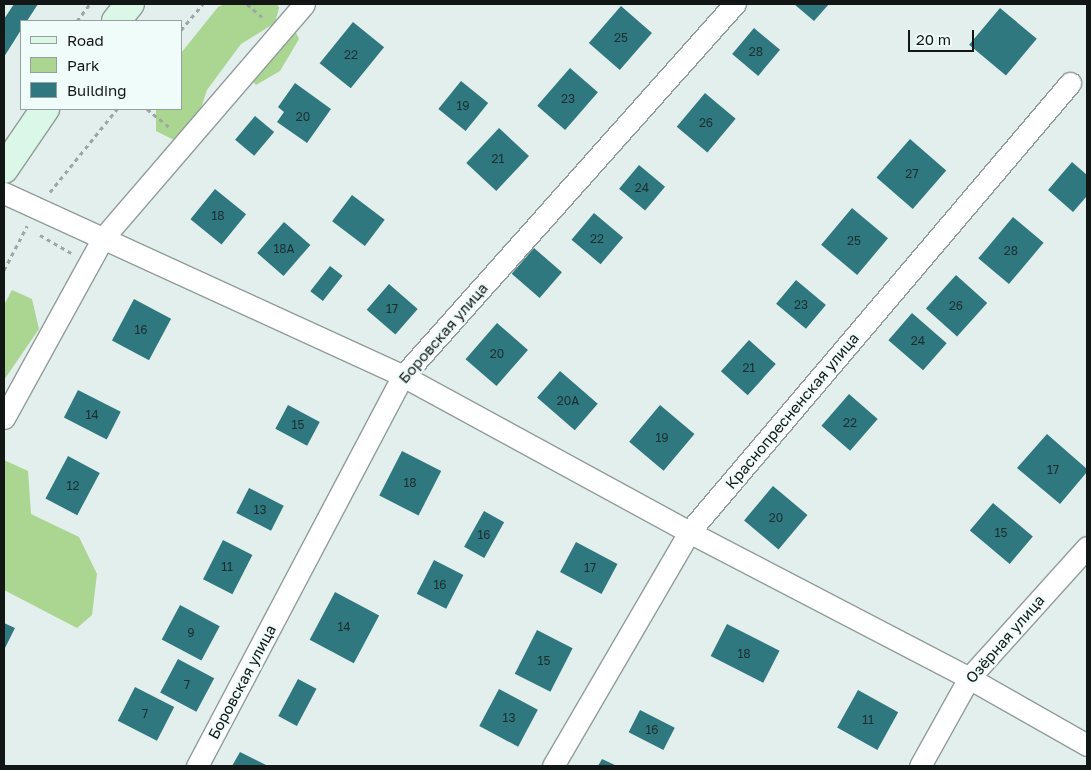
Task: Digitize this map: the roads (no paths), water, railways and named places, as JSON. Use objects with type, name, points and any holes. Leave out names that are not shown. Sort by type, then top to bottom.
[{"type":"main road","points":[[117,20],[130,4]]},
{"type":"main road","points":[[4,169],[45,110]]},
{"type":"street","points":[[4,418],[103,238],[304,4]]},
{"type":"street","name":"Боровская улица","points":[[198,766],[403,376],[736,4]]},
{"type":"street","name":"Краснопресненская улица","points":[[553,766],[688,532],[1070,83]]},
{"type":"street","points":[[4,193],[403,376],[688,532],[969,678],[1087,745]]},
{"type":"street","name":"Озёрная улица","points":[[920,766],[969,678],[1087,547]]}]
